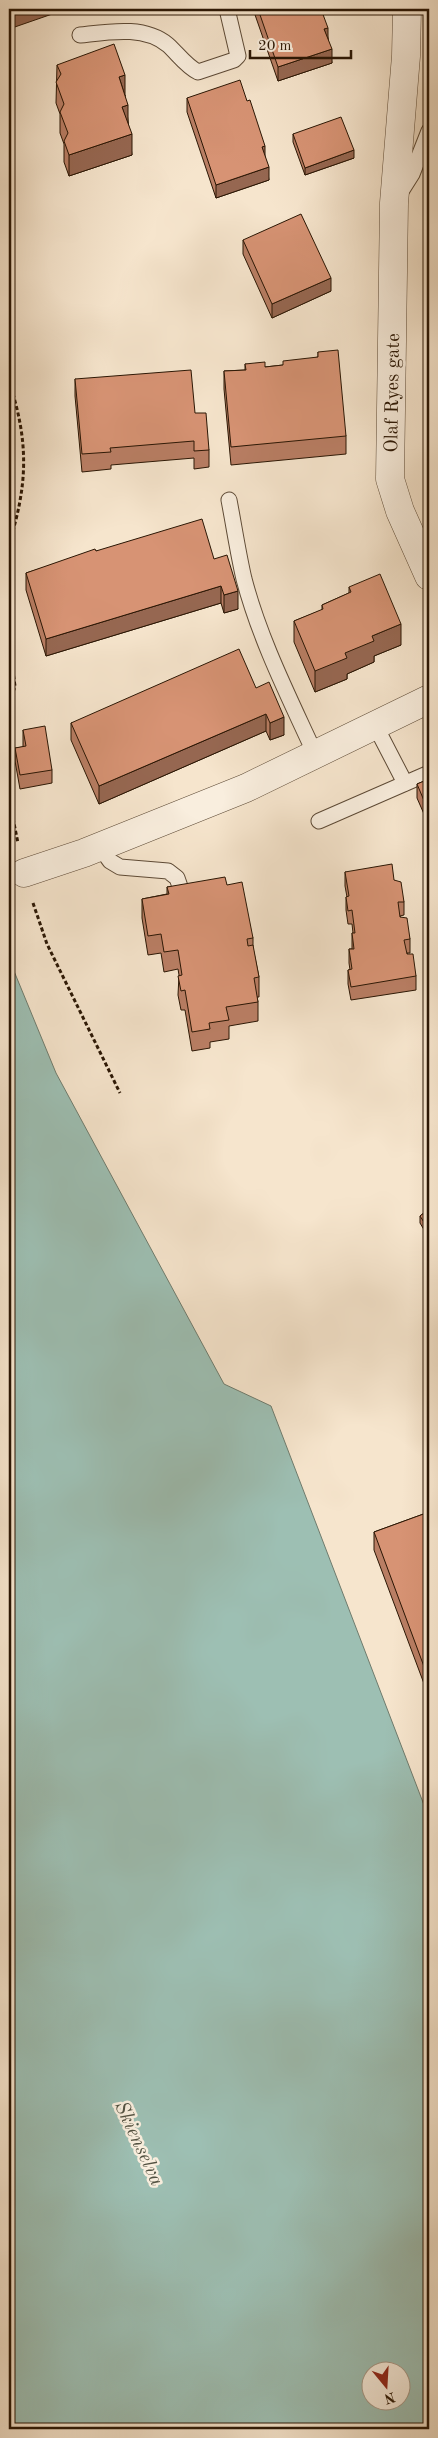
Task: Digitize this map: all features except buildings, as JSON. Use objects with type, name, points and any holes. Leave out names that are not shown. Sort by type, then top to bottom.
[{"type":"street","name":"Olaf Ryes gate","points":[[406,9],[406,56],[394,203],[390,479],[400,511],[429,576]]},
{"type":"street","points":[[24,873],[100,847],[246,788],[376,727],[429,699]]},
{"type":"lane","points":[[80,35],[116,30],[146,34],[166,43],[198,72],[234,60],[238,56],[227,9]]},
{"type":"lane","points":[[394,203],[412,174],[429,131]]},
{"type":"lane","points":[[228,500],[244,579],[277,670],[315,754]]},
{"type":"lane","points":[[376,727],[406,783]]},
{"type":"lane","points":[[319,822],[429,773]]},
{"type":"lane","points":[[100,847],[110,861],[120,867],[168,871],[177,878],[185,901]]},
{"type":"path","points":[[9,381],[20,421],[24,468],[22,497],[9,544]]},
{"type":"path","points":[[9,643],[15,686],[9,706]]},
{"type":"path","points":[[9,799],[24,873],[47,944],[120,1093]]},
{"type":"water","name":"Skienselva","points":[[9,959],[56,1073],[224,1384],[271,1406],[429,1818],[429,2429],[9,2429]]}]
